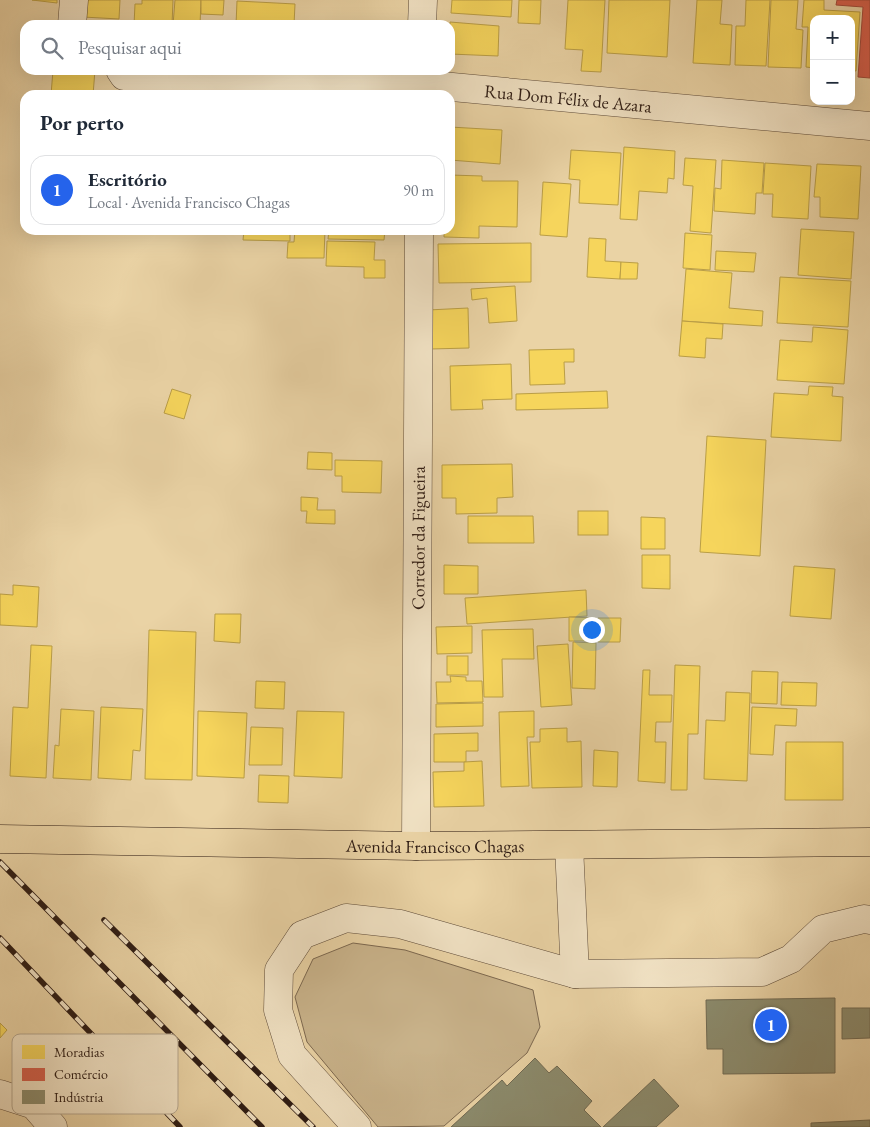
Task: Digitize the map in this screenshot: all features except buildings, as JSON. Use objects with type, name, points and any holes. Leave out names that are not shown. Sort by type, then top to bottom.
[{"type":"main road","name":"Avenida Francisco Chagas","points":[[0,839],[416,846],[870,842]]},
{"type":"street","points":[[72,20],[74,0]]},
{"type":"street","points":[[422,20],[423,0]]},
{"type":"street","name":"Rua Dom Félix de Azara","points":[[123,75],[420,83],[870,126]]},
{"type":"street","name":"Corredor da Figueira","points":[[416,846],[419,235]]},
{"type":"street","points":[[569,846],[574,974]]},
{"type":"street","points":[[357,1127],[292,1055],[278,1010],[279,970],[302,935],[346,918],[400,924],[574,974],[762,972],[791,959],[823,929],[864,919],[870,920]]},
{"type":"street","points":[[0,1094],[12,1098]]},
{"type":"street","points":[[42,1114],[53,1127]]},
{"type":"shaded area","points":[[353,943],[405,950],[533,990],[540,1027],[527,1053],[444,1126],[378,1127],[307,1042],[295,997],[313,959]]},
{"type":"railway","points":[[0,862],[170,1034]]},
{"type":"railway","points":[[104,920],[313,1127]]},
{"type":"railway","points":[[0,938],[91,1034]]},
{"type":"railway","points":[[178,1042],[262,1127]]},
{"type":"railway","points":[[168,1114],[180,1127]]},
{"type":"place","name":"Escritório","points":[[771,1025]]}]
